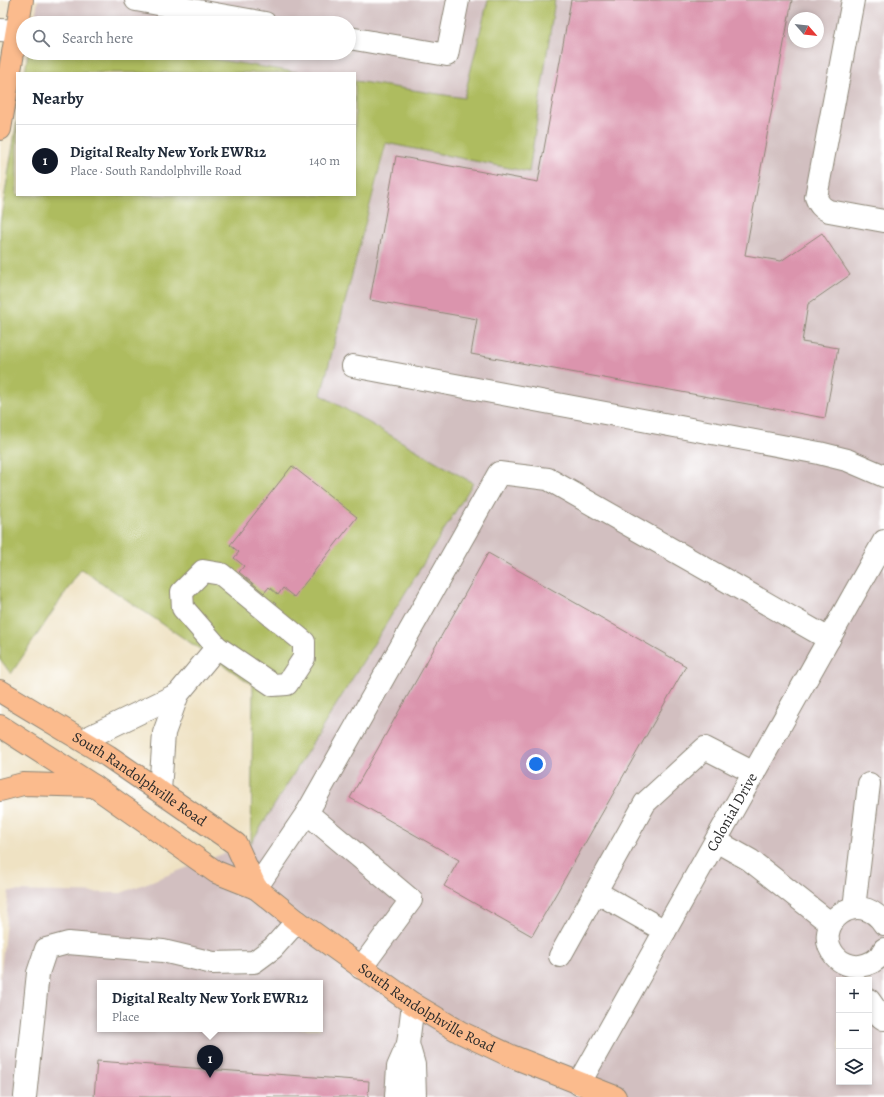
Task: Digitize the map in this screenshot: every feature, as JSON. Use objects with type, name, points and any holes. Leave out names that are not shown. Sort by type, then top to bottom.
[{"type":"main road","points":[[0,128],[8,30],[22,0]]},
{"type":"main road","name":"South Randolphville Road","points":[[0,691],[83,740],[236,844],[256,888]]},
{"type":"main road","name":"South Randolphville Road","points":[[0,726],[94,786],[216,872],[256,888],[361,968],[413,1004],[460,1032],[511,1056],[615,1097]]},
{"type":"main road","points":[[0,790],[23,784],[94,786]]},
{"type":"street","points":[[136,0],[226,16]]},
{"type":"street","points":[[356,39],[447,55],[458,0]]},
{"type":"street","points":[[854,0],[816,197],[823,209],[884,221]]},
{"type":"street","points":[[353,366],[819,453],[847,460],[884,476]]},
{"type":"street","points":[[256,888],[307,814],[499,473],[548,479],[829,638]]},
{"type":"street","name":"Colonial Drive","points":[[579,1084],[884,540]]},
{"type":"street","points":[[203,571],[221,574],[304,642],[304,658],[287,684],[273,685],[217,647],[183,608],[182,592],[203,571]]},
{"type":"street","points":[[160,791],[164,733],[178,694],[217,647]]},
{"type":"street","points":[[83,740],[178,694]]},
{"type":"street","points":[[560,956],[645,803],[705,748],[754,773]]},
{"type":"street","points":[[854,908],[869,784]]},
{"type":"street","points":[[307,814],[411,900],[361,968]]},
{"type":"street","points":[[716,841],[750,860],[831,924]]},
{"type":"street","points":[[596,892],[665,931]]},
{"type":"street","points":[[884,924],[880,918],[872,912],[864,908],[854,908],[844,911],[837,916],[831,924],[828,934],[832,952],[839,960],[858,973],[866,965],[875,961],[882,954],[884,949]]},
{"type":"street","points":[[25,1097],[38,973],[46,949],[68,943],[163,951],[213,963],[254,962],[273,948],[297,920]]},
{"type":"street","points":[[396,1097],[398,1067],[408,1044],[413,1004]]},
{"type":"street","points":[[872,1004],[884,1019]]},
{"type":"street","points":[[408,1044],[414,1065],[415,1097]]},
{"type":"shaded area","points":[[38,0],[488,0],[464,98],[356,81],[356,72],[296,72],[219,60],[356,60],[356,16],[35,16]]},
{"type":"shaded area","points":[[555,0],[884,0],[884,1097],[0,1097],[0,980],[9,891],[121,893],[251,843],[473,484],[321,395],[387,143],[529,171]]},
{"type":"green space","points":[[488,0],[555,0],[529,172],[386,143],[321,395],[473,483],[251,843],[253,685],[81,569],[11,674],[0,659],[0,223],[16,127],[16,196],[356,196],[356,81],[464,98]]},
{"type":"green space","points":[[27,60],[219,60],[296,72],[25,72]]},
{"type":"building","points":[[571,0],[792,0],[790,12],[788,12],[788,22],[745,255],[781,261],[822,233],[850,275],[808,304],[802,342],[838,348],[825,418],[471,354],[477,319],[370,300],[396,156],[538,182]]},
{"type":"building","points":[[292,466],[357,517],[294,597],[283,588],[278,595],[269,587],[264,593],[239,572],[244,566],[234,558],[239,552],[230,545]]},
{"type":"building","points":[[488,553],[686,666],[532,936],[444,886],[459,860],[350,798]]},
{"type":"building","points":[[97,1061],[369,1081],[368,1097],[94,1097]]},
{"type":"place","name":"Digital Realty New York EWR12","points":[[210,1078]]}]
